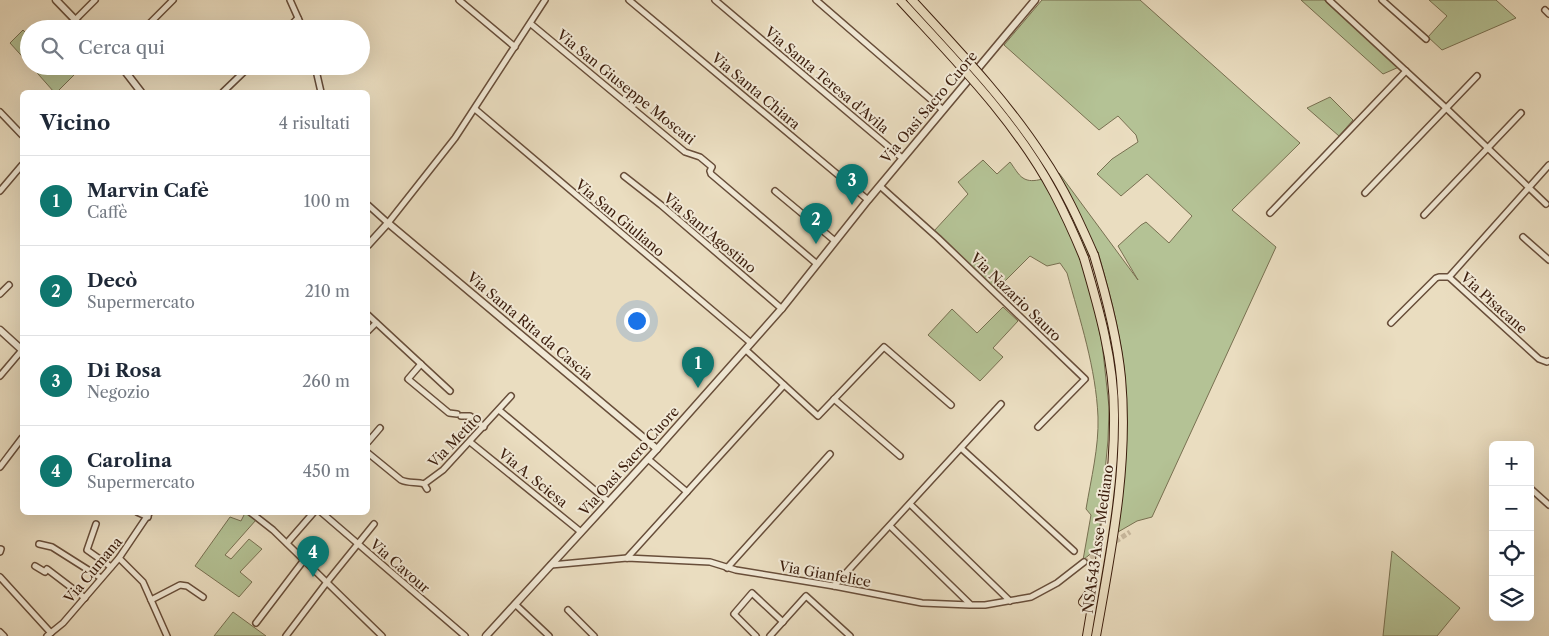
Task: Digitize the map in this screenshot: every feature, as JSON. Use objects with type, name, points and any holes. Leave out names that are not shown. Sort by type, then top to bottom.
[{"type":"highway","name":"NSA543 Asse Mediano","points":[[900,0],[962,68],[1010,126],[1053,192],[1084,258],[1108,350],[1114,414],[1109,502],[1087,636]]},
{"type":"highway","name":"NSA543 Asse Mediano","points":[[912,0],[1014,116],[1043,156],[1063,189],[1094,255],[1111,316],[1121,376],[1123,406],[1118,504],[1096,636]]},
{"type":"highway","points":[[1083,602],[1097,579]]},
{"type":"street","points":[[58,1],[75,20],[95,0]]},
{"type":"street","points":[[153,20],[173,0]]},
{"type":"street","points":[[459,0],[515,47]]},
{"type":"street","points":[[370,243],[388,223],[455,138],[545,0]]},
{"type":"street","name":"Via Santa Chiara","points":[[629,0],[868,200]]},
{"type":"street","name":"Via Santa Teresa d'Avila","points":[[715,0],[902,158]]},
{"type":"street","points":[[816,0],[943,110]]},
{"type":"street","name":"Via Oasi Sacro Cuore","points":[[486,636],[782,309],[902,158],[1035,0]]},
{"type":"street","points":[[1329,0],[1546,204]]},
{"type":"street","points":[[1382,0],[1426,39]]},
{"type":"street","points":[[292,1],[298,18]]},
{"type":"street","name":"Via San Giuseppe Moscati","points":[[531,24],[685,152],[700,157],[712,167],[711,174],[817,264]]},
{"type":"street","points":[[1270,213],[1406,71]]},
{"type":"street","points":[[128,75],[139,90]]},
{"type":"street","points":[[225,90],[241,75]]},
{"type":"street","points":[[316,75],[320,90]]},
{"type":"street","points":[[1365,193],[1477,76]]},
{"type":"street","name":"Via San Giuliano","points":[[475,109],[751,343]]},
{"type":"street","points":[[0,112],[20,133]]},
{"type":"street","points":[[1424,214],[1521,113]]},
{"type":"street","name":"Via Pisacane","points":[[1549,165],[1449,277],[1539,359],[1549,361]]},
{"type":"street","points":[[0,191],[20,167]]},
{"type":"street","name":"Via Sant'Agostino","points":[[624,176],[661,205],[782,309]]},
{"type":"street","name":"Via Nazario Sauro","points":[[880,186],[938,238],[1085,379],[1038,427]]},
{"type":"street","points":[[775,191],[835,241]]},
{"type":"street","points":[[370,207],[388,223]]},
{"type":"street","name":"Via Santa Rita da Cascia","points":[[388,223],[657,449]]},
{"type":"street","points":[[1523,237],[1549,260]]},
{"type":"street","points":[[1391,323],[1436,278],[1449,277]]},
{"type":"street","points":[[0,294],[9,285]]},
{"type":"street","points":[[370,317],[450,390]]},
{"type":"street","points":[[370,329],[376,323]]},
{"type":"street","points":[[0,330],[20,348]]},
{"type":"street","points":[[746,350],[818,416],[884,347],[951,405]]},
{"type":"street","points":[[0,376],[20,352]]},
{"type":"street","points":[[421,364],[408,379],[449,413],[470,416],[484,427]]},
{"type":"street","points":[[627,558],[784,385]]},
{"type":"street","name":"Via Metito","points":[[370,455],[401,480],[407,483],[421,483],[426,487],[512,396]]},
{"type":"street","points":[[834,399],[900,456]]},
{"type":"street","points":[[834,586],[1001,404]]},
{"type":"street","points":[[499,410],[609,502]]},
{"type":"street","points":[[370,440],[380,428]]},
{"type":"street","points":[[0,467],[20,441]]},
{"type":"street","name":"Via A. Sciesa","points":[[470,442],[581,532]]},
{"type":"street","points":[[961,448],[1074,551]]},
{"type":"street","points":[[727,568],[830,454]]},
{"type":"street","points":[[648,459],[687,492]]},
{"type":"street","points":[[1534,492],[1549,505]]},
{"type":"street","points":[[910,504],[1010,601]]},
{"type":"street","name":"Via Cumana","points":[[52,634],[119,558],[149,515]]},
{"type":"street","points":[[254,515],[287,543],[382,636]]},
{"type":"street","points":[[287,543],[311,515]]},
{"type":"street","name":"Via Cavour","points":[[324,515],[465,636]]},
{"type":"street","points":[[96,524],[87,550],[111,567]]},
{"type":"street","points":[[286,636],[374,524]]},
{"type":"street","points":[[890,526],[970,605]]},
{"type":"street","points":[[39,544],[52,547],[101,578]]},
{"type":"street","points":[[119,558],[143,582],[167,636]]},
{"type":"street","name":"Via Gianfelice","points":[[551,565],[627,558],[710,562],[736,570],[922,603],[984,605],[1031,597],[1057,583],[1084,562]]},
{"type":"street","points":[[256,623],[304,560]]},
{"type":"street","points":[[35,566],[45,572],[47,569],[85,598]]},
{"type":"street","points":[[0,577],[52,634]]},
{"type":"street","points":[[151,600],[180,585],[187,586],[202,598]]},
{"type":"street","points":[[756,636],[734,614],[752,593],[783,622]]},
{"type":"street","points":[[770,636],[806,596],[850,636]]},
{"type":"street","points":[[515,604],[549,636]]},
{"type":"street","points":[[568,610],[594,636]]},
{"type":"street","points":[[0,632],[4,636]]},
{"type":"green space","points":[[1042,0],[1140,0],[1300,143],[1232,210],[1276,247],[1152,517],[1137,521],[1118,532],[1125,467],[1127,424],[1123,360],[1116,319],[1098,252],[1080,258],[1093,301],[1102,343],[1109,407],[1108,440],[1100,524],[1094,551],[1083,560],[1091,515],[1086,509],[1096,451],[1098,428],[1097,399],[1091,362],[1067,273],[1060,263],[1047,266],[1030,256],[996,290],[934,231],[968,194],[958,182],[983,160],[997,174],[1010,162],[1019,175],[1032,181],[1059,173],[1138,280],[1118,246],[1146,222],[1169,243],[1192,216],[1147,174],[1121,196],[1097,174],[1112,159],[1138,142],[1136,135],[1118,116],[1099,130],[1004,45]]},
{"type":"green space","points":[[1301,0],[1324,0],[1399,67],[1383,74]]},
{"type":"green space","points":[[1429,0],[1496,0],[1516,18],[1442,50],[1428,37],[1447,16]]},
{"type":"green space","points":[[20,33],[20,54],[10,43]]},
{"type":"green space","points":[[39,75],[74,75],[59,90],[52,90]]},
{"type":"green space","points":[[1330,97],[1353,120],[1339,136],[1307,108]]},
{"type":"green space","points":[[1003,307],[1018,321],[993,348],[1003,357],[980,381],[928,335],[952,309],[977,333]]},
{"type":"green space","points":[[244,515],[248,515],[256,520],[225,555],[231,559],[249,539],[262,549],[240,572],[252,582],[239,597],[195,566],[230,517],[241,521]]},
{"type":"green space","points":[[1392,551],[1460,608],[1437,636],[1383,636]]},
{"type":"green space","points":[[233,612],[266,636],[214,636]]},
{"type":"tunnel","points":[[1084,562],[1130,532]]},
{"type":"place","name":"Di Rosa","points":[[852,205]]},
{"type":"place","name":"Decò","points":[[816,244]]},
{"type":"place","name":"Marvin Cafè","points":[[698,388]]},
{"type":"place","name":"Carolina","points":[[313,577]]}]
